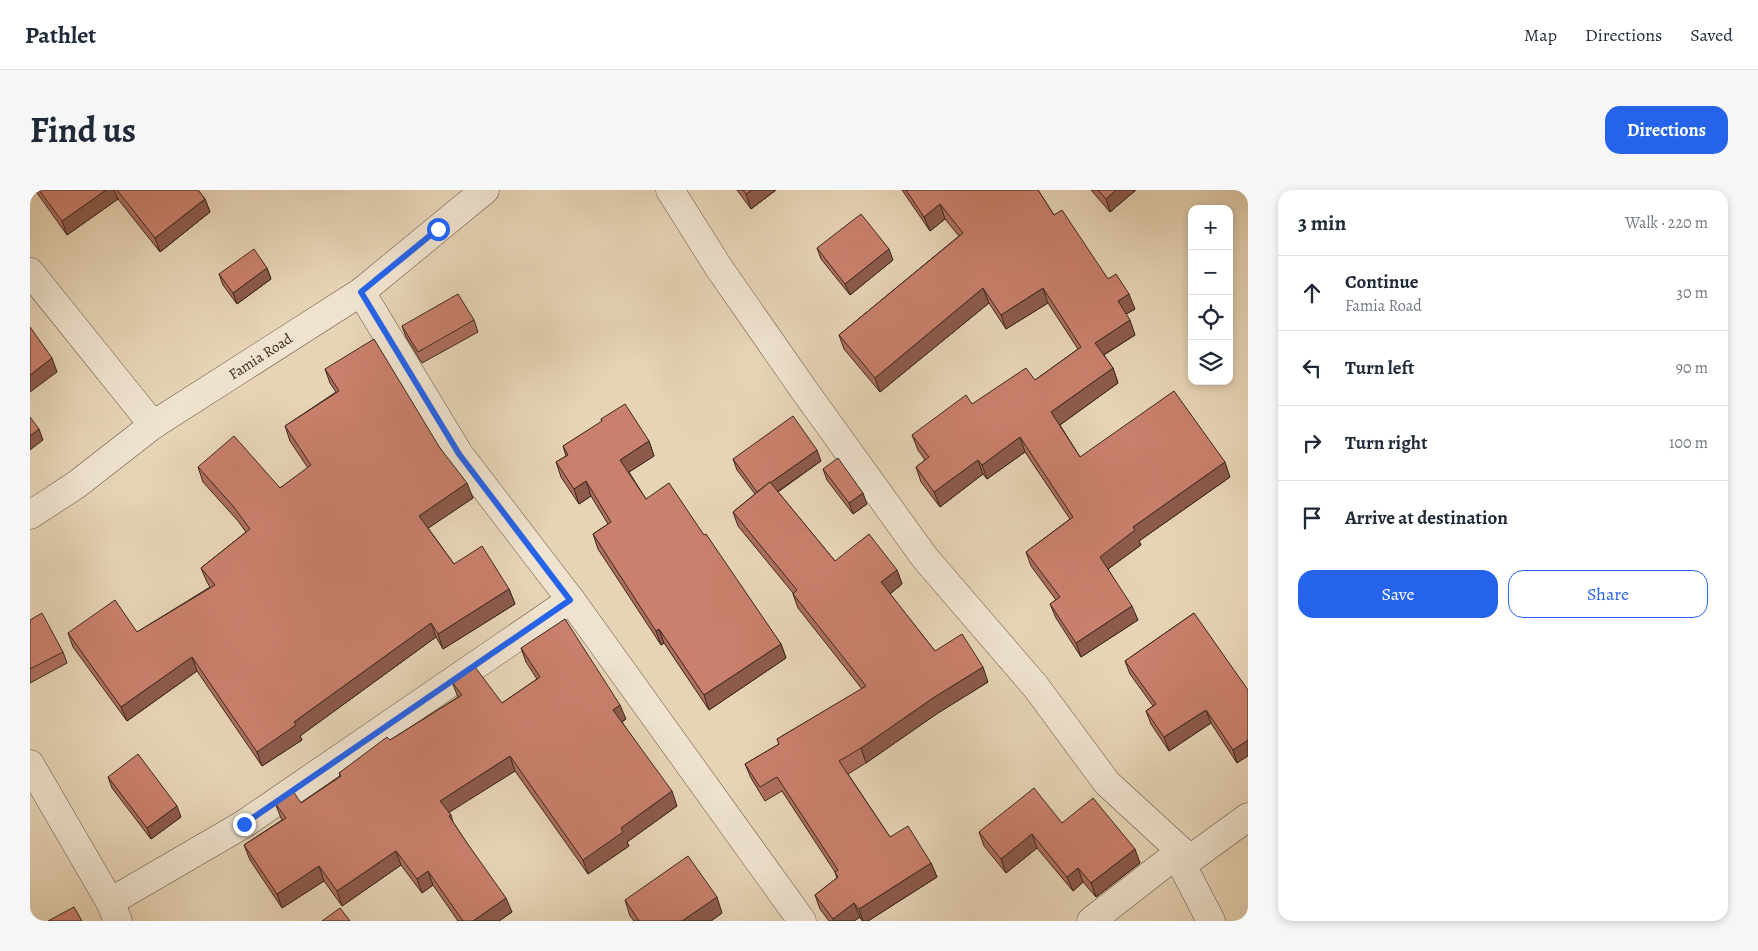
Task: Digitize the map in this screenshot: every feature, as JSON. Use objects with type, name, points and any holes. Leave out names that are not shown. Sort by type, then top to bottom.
[{"type":"street","name":"Famia Road","points":[[30,516],[76,484],[153,425],[361,292],[485,190]]},
{"type":"street","points":[[670,190],[719,268],[804,390],[926,558],[1036,687],[1107,783],[1181,858],[1211,921]]},
{"type":"street","points":[[30,272],[153,425]]},
{"type":"street","points":[[361,292],[459,454],[570,600],[802,921]]},
{"type":"street","points":[[30,764],[114,911],[570,600]]},
{"type":"street","points":[[1091,921],[1181,858],[1248,816]]},
{"type":"building","points":[[39,190],[106,190],[62,221]]},
{"type":"building","points":[[117,190],[198,190],[205,199],[155,238]]},
{"type":"building","points":[[743,190],[752,190],[746,194]]},
{"type":"building","points":[[906,190],[1038,190],[1054,215],[1062,210],[1108,279],[1116,274],[1129,294],[1118,301],[1130,320],[1095,343],[1113,368],[1051,412],[1080,457],[1174,391],[1225,462],[1133,527],[1135,530],[1100,557],[1132,606],[1076,643],[1050,604],[1060,597],[1026,552],[1073,517],[1020,437],[982,465],[978,460],[934,492],[916,467],[929,457],[912,435],[966,395],[972,404],[1026,368],[1035,380],[1081,347],[1043,288],[1001,315],[983,288],[875,378],[839,335],[963,233],[940,204],[924,217]]},
{"type":"building","points":[[1098,190],[1116,190],[1106,199]]},
{"type":"building","points":[[861,214],[889,249],[845,284],[817,248]]},
{"type":"building","points":[[254,249],[267,268],[233,293],[219,274]]},
{"type":"building","points":[[458,294],[474,320],[418,352],[402,326]]},
{"type":"building","points":[[30,327],[52,358],[30,375]]},
{"type":"building","points":[[374,339],[440,448],[467,483],[419,516],[454,564],[482,546],[509,589],[438,634],[431,623],[294,722],[296,725],[257,752],[192,657],[121,707],[68,633],[115,600],[137,632],[215,585],[201,568],[250,529],[233,506],[198,467],[234,436],[280,488],[311,465],[285,426],[339,391],[325,369]]},
{"type":"building","points":[[625,404],[649,441],[620,460],[646,499],[669,483],[781,644],[704,695],[659,629],[656,631],[593,534],[611,522],[586,481],[574,489],[556,462],[568,455],[563,446]]},
{"type":"building","points":[[793,416],[817,450],[757,492],[733,459]]},
{"type":"building","points":[[30,417],[39,429],[30,436]]},
{"type":"building","points":[[838,458],[863,493],[849,503],[823,469]]},
{"type":"building","points":[[770,482],[835,561],[869,534],[897,570],[881,582],[935,651],[962,634],[983,667],[839,761],[890,837],[908,826],[931,863],[859,909],[854,903],[833,919],[815,895],[838,877],[835,872],[838,870],[777,777],[760,787],[745,764],[779,744],[777,739],[866,686],[793,594],[797,590],[733,512]]},
{"type":"building","points":[[42,613],[63,652],[30,669],[30,620]]},
{"type":"building","points":[[1194,613],[1248,690],[1248,740],[1233,750],[1206,710],[1164,737],[1146,711],[1156,704],[1125,661]]},
{"type":"building","points":[[565,619],[620,705],[613,710],[672,791],[621,828],[623,832],[583,860],[510,756],[440,801],[506,898],[473,921],[463,921],[428,871],[417,879],[396,851],[337,891],[319,866],[277,894],[244,845],[286,818],[275,803],[293,791],[301,803],[341,776],[339,773],[387,737],[390,740],[462,695],[452,682],[475,667],[502,703],[540,677],[521,648]]},
{"type":"building","points":[[138,754],[177,806],[147,828],[108,777]]},
{"type":"building","points":[[1034,788],[1062,823],[1093,798],[1135,849],[1091,883],[1078,868],[1067,877],[1032,834],[1001,859],[979,832]]},
{"type":"building","points":[[688,856],[717,897],[682,921],[639,921],[625,900]]},
{"type":"building","points":[[74,907],[82,921],[48,921]]},
{"type":"building","points":[[340,908],[350,921],[322,921]]},
{"type":"route","points":[[244,824],[570,600],[459,454],[361,292],[438,229]]}]
